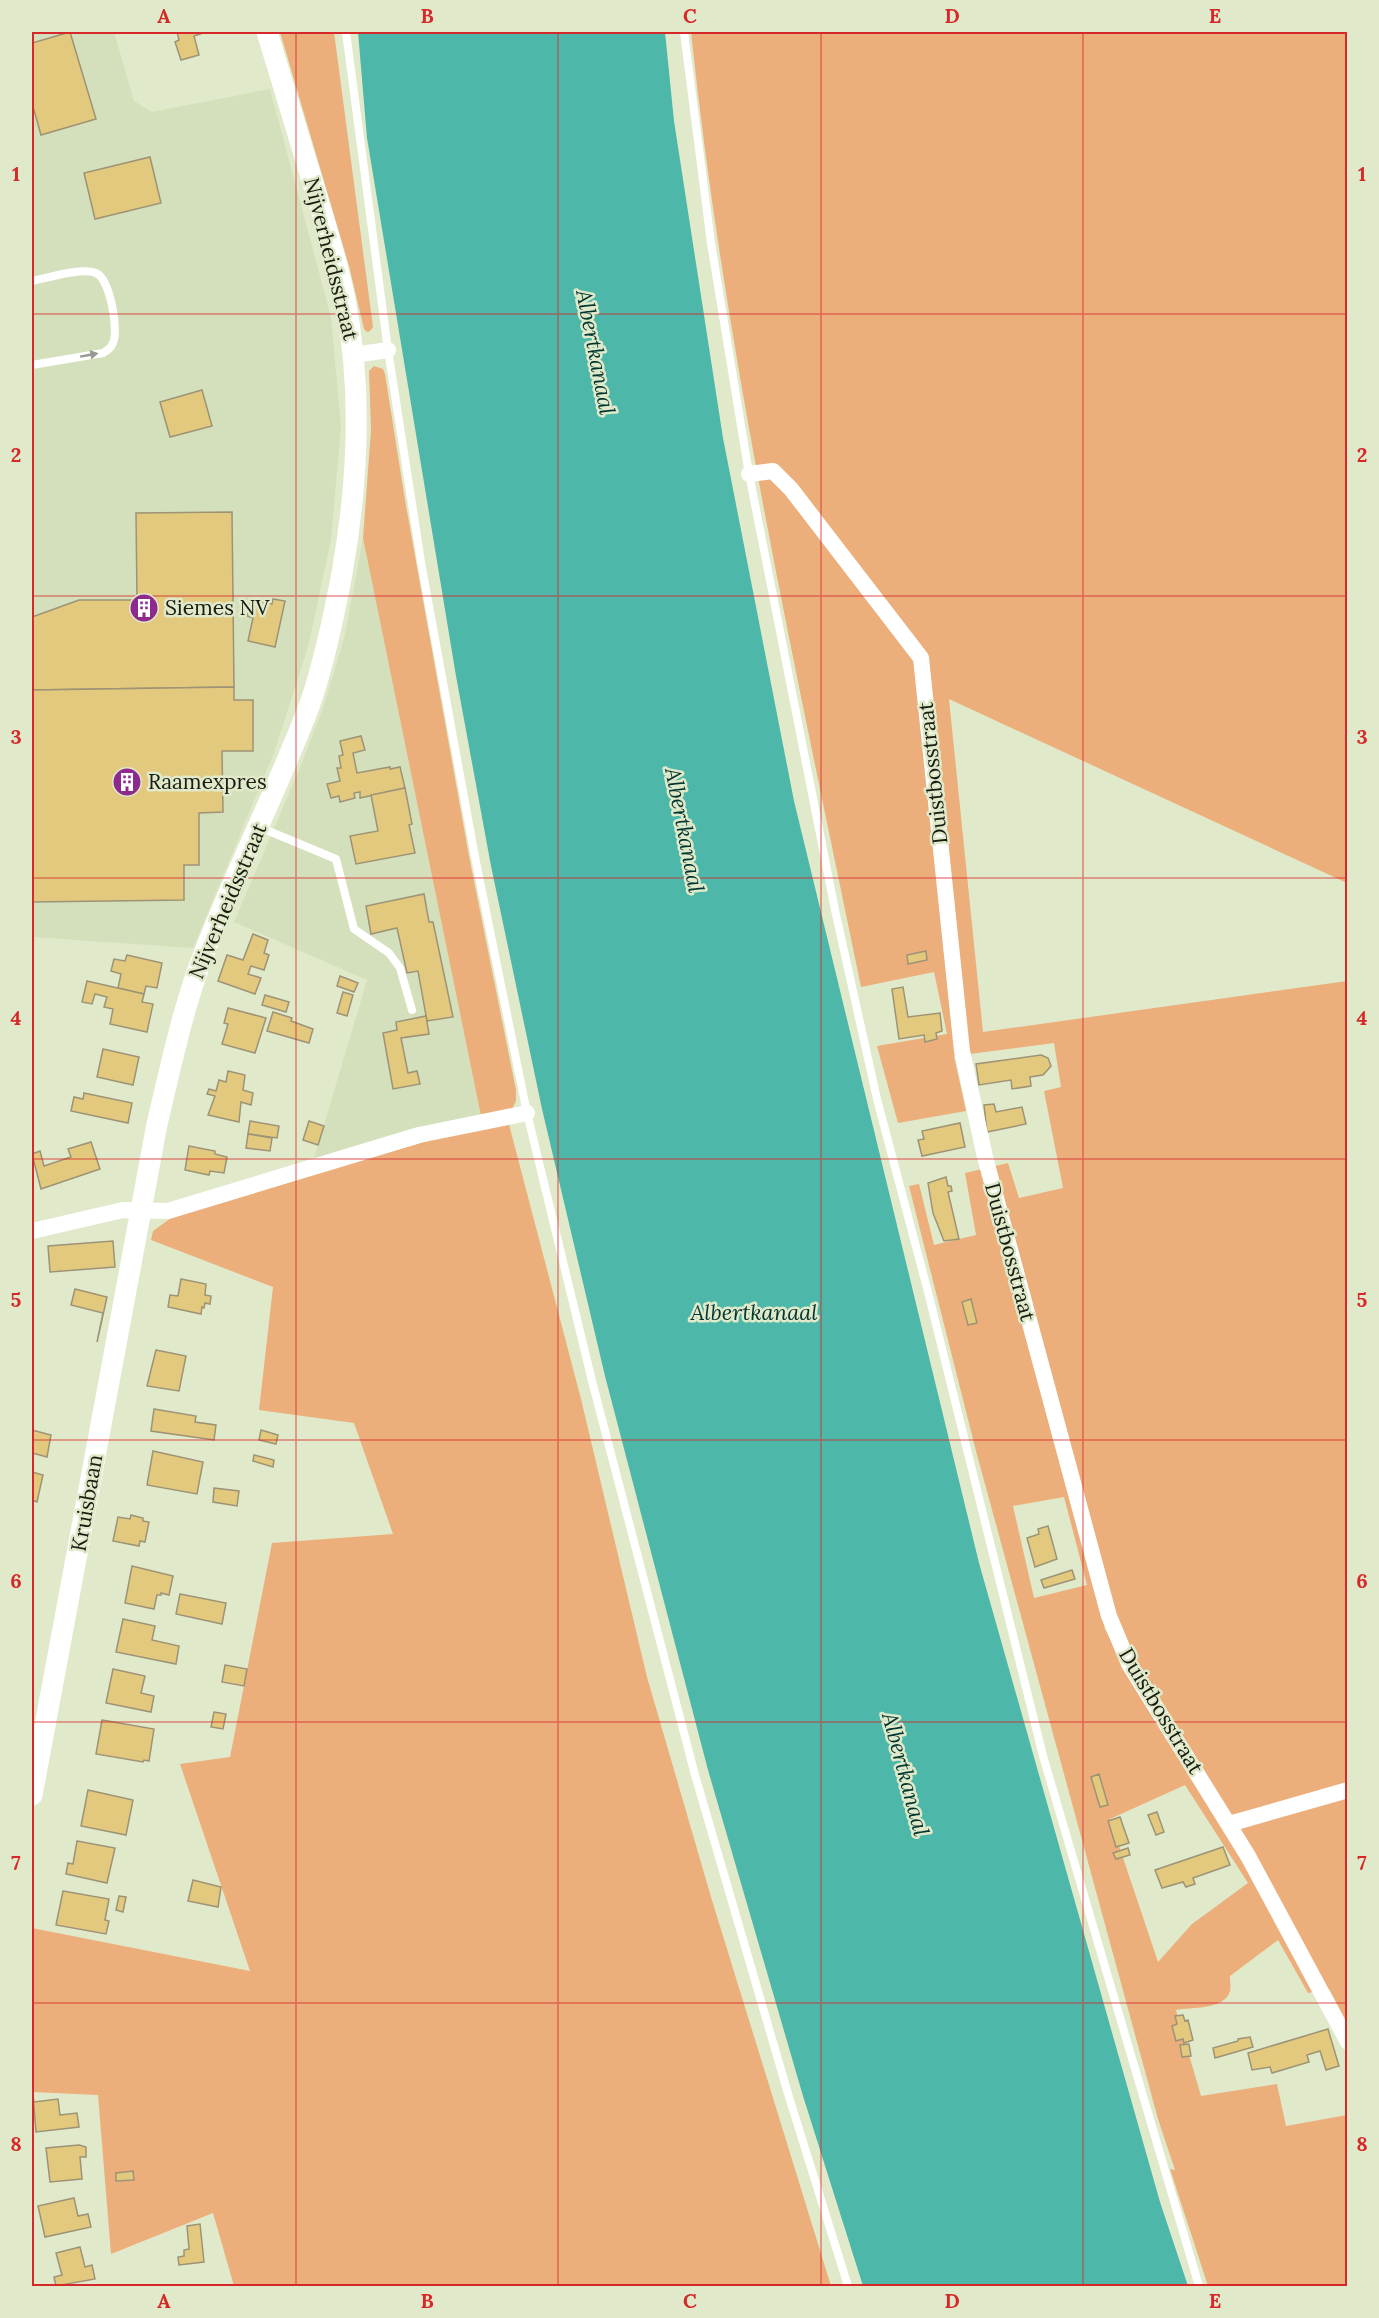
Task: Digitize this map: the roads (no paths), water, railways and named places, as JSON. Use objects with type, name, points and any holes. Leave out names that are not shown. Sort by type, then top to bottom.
[{"type":"street","name":"Nijverheidsstraat","points":[[142,1212],[158,1124],[181,1020],[201,962],[307,710],[328,646],[349,532],[355,474],[357,408],[354,355],[345,299],[331,243],[267,32]]},
{"type":"street","points":[[354,355],[388,350]]},
{"type":"street","name":"Duistbosstraat","points":[[748,474],[772,471],[792,489],[921,658],[962,1051],[985,1157],[1109,1617],[1129,1664],[1248,1856],[1347,2042]]},
{"type":"street","points":[[32,1230],[123,1210],[168,1211],[419,1135],[527,1113]]},
{"type":"street","name":"Kruisbaan","points":[[32,1795],[142,1212]]},
{"type":"street","points":[[1228,1824],[1347,1790]]},
{"type":"lane","points":[[346,32],[388,350],[422,568],[475,857],[527,1113],[592,1381],[695,1775],[791,2105],[848,2286]]},
{"type":"lane","points":[[684,32],[711,243],[748,474],[835,909],[877,1099],[928,1292],[1043,1756],[1198,2286]]},
{"type":"lane","points":[[32,281],[86,271],[101,276],[107,285],[116,331],[110,348],[103,352],[32,365]]},
{"type":"lane","points":[[259,827],[336,860],[354,929],[389,953],[400,968],[412,1011]]},
{"type":"water","name":"Albertkanaal","points":[[358,32],[665,32],[674,121],[723,438],[794,801],[979,1563],[1160,2202],[1188,2286],[863,2286],[803,2096],[708,1770],[605,1376],[542,1109],[491,866],[456,676],[367,138]]},
{"type":"place","name":"Siemes NV","points":[[144,608]]},
{"type":"place","name":"Raamexpres","points":[[127,782]]}]
